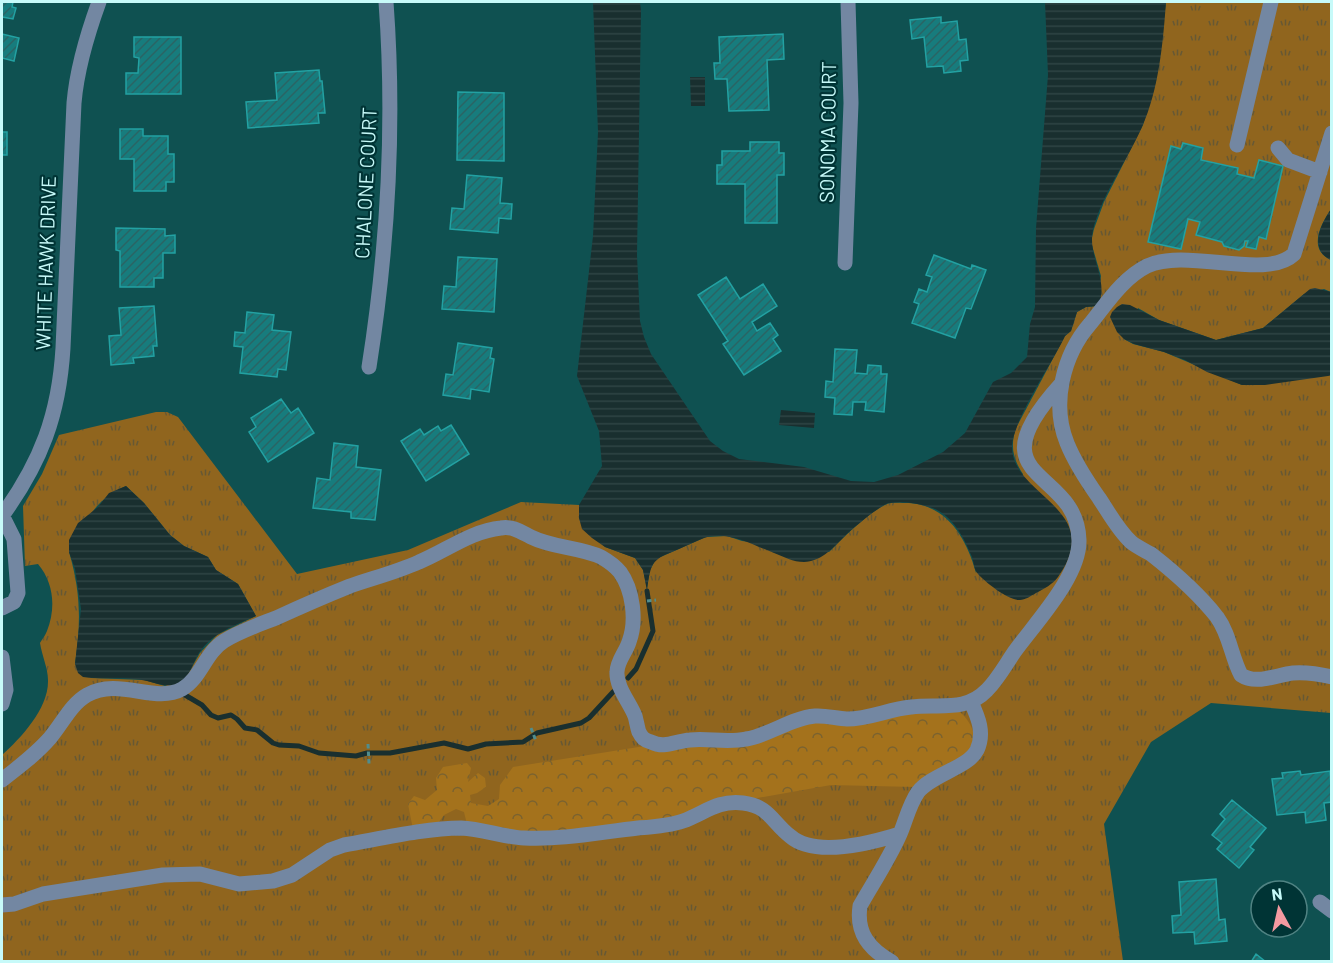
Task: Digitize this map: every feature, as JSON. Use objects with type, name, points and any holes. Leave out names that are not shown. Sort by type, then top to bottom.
[{"type":"street","name":"WHITE HAWK DRIVE","points":[[2,516],[39,455],[56,406],[62,358],[75,94],[88,33],[99,2]]},
{"type":"street","name":"CHALONE COURT","points":[[369,367],[377,313],[389,177],[392,108],[386,2]]},
{"type":"street","name":"SONOMA COURT","points":[[845,262],[851,112],[848,2]]},
{"type":"street","points":[[1237,145],[1271,2]]},
{"type":"street","points":[[1332,133],[1294,254],[1288,260],[1278,263],[1249,266],[1213,260],[1174,260],[1150,264],[1127,280],[1078,338],[1061,384],[1060,416],[1066,442],[1083,475],[1120,529],[1132,543],[1167,567],[1217,617],[1226,632],[1241,675],[1254,680],[1295,673],[1332,677]]},
{"type":"street","points":[[1278,148],[1288,160],[1320,172]]},
{"type":"street","points":[[2,780],[40,749],[86,695],[113,688],[130,688],[159,693],[178,690],[187,685],[196,675],[214,648],[234,635],[347,587],[422,561],[474,535],[500,528],[516,530],[541,541],[597,555],[619,572],[628,586],[633,625],[617,675],[639,732],[644,739],[652,743],[661,746],[700,739],[745,740],[810,717],[848,719],[917,706],[953,707],[971,702],[985,692],[1065,583],[1077,554],[1079,540],[1072,513],[1040,479],[1025,456],[1026,433],[1032,421],[1042,405],[1061,384]]},
{"type":"street","points":[[2,516],[14,539],[18,593],[14,602],[2,608]]},
{"type":"street","points":[[2,657],[6,690],[2,704]]},
{"type":"street","points":[[880,962],[861,931],[858,918],[860,906],[900,834],[912,803],[920,791],[931,780],[965,761],[976,752],[981,736],[978,719],[971,702]]},
{"type":"street","points":[[2,905],[14,904],[63,890],[163,875],[201,874],[239,884],[255,884],[292,875],[330,850],[344,845],[463,828],[512,837],[551,838],[682,822],[708,808],[721,804],[742,803],[759,807],[768,812],[787,834],[806,846],[854,845],[900,834]]},
{"type":"street","points":[[868,943],[892,962]]},
{"type":"path","points":[[531,728],[536,741]]},
{"type":"path","points":[[368,744],[369,764]]},
{"type":"green space","points":[[1166,2],[1331,2],[1331,209],[1320,229],[1318,243],[1319,249],[1331,260],[1331,292],[1324,289],[1304,294],[1263,328],[1216,340],[1159,320],[1138,308],[1124,339],[1133,344],[1164,352],[1242,385],[1331,375],[1331,713],[1211,703],[1151,742],[1104,824],[1123,961],[2,961],[2,755],[32,722],[44,701],[48,675],[40,643],[52,614],[52,596],[43,571],[38,564],[25,566],[23,506],[42,474],[59,435],[156,412],[167,412],[178,417],[297,574],[408,550],[521,502],[579,505],[579,518],[605,547],[635,558],[643,570],[647,588],[650,570],[656,559],[706,537],[727,536],[742,541],[829,552],[856,526],[889,503],[918,504],[942,515],[960,534],[976,573],[1023,474],[1014,452],[1013,441],[1016,428],[1065,336],[1071,331],[1077,312],[1086,307],[1097,306],[1101,276],[1091,242],[1094,229],[1104,202],[1143,125],[1156,81]],"holes":[[[126,486],[144,503],[170,535],[184,546],[208,557],[216,570],[238,584],[256,616],[217,635],[200,653],[188,674],[165,686],[144,680],[91,678],[75,664],[79,608],[69,552],[98,505],[115,491]]]},
{"type":"green space","points":[[918,710],[960,712],[968,720],[974,739],[972,750],[916,787],[831,785],[746,800],[679,817],[531,835],[467,824],[464,812],[456,809],[444,815],[436,826],[413,829],[408,804],[414,796],[425,800],[437,790],[436,778],[443,767],[467,763],[471,768],[468,782],[478,773],[485,778],[486,787],[470,795],[471,803],[488,806],[499,799],[500,785],[513,767],[645,746],[654,749],[801,724]]},
{"type":"water","points":[[593,2],[640,2],[637,255],[640,321],[651,354],[710,441],[723,451],[739,459],[804,467],[851,481],[874,482],[898,475],[943,452],[965,433],[993,382],[1011,373],[1027,357],[1030,324],[1035,307],[1036,228],[1048,75],[1045,2],[1166,2],[1159,66],[1148,112],[1102,204],[1093,230],[1093,249],[1101,287],[1098,306],[1086,307],[1077,312],[1071,331],[1065,336],[1034,391],[1014,435],[1012,446],[1016,463],[1026,478],[1065,519],[1071,535],[1070,554],[1058,577],[1051,584],[1022,600],[1004,594],[986,582],[977,572],[965,542],[951,520],[937,510],[909,503],[894,502],[885,505],[872,513],[816,560],[804,562],[792,560],[731,537],[704,538],[654,562],[647,591],[643,570],[635,558],[605,547],[582,529],[579,505],[602,466],[599,431],[577,376],[593,236],[598,132]]},
{"type":"water","points":[[690,77],[705,77],[705,106],[691,106]]},
{"type":"water","points":[[1331,209],[1331,260],[1320,250],[1318,243],[1321,229]]},
{"type":"water","points":[[1310,289],[1331,292],[1332,375],[1265,385],[1242,385],[1164,352],[1134,344],[1117,332],[1110,317],[1112,312],[1122,304],[1130,305],[1159,320],[1216,340],[1263,328]]},
{"type":"water","points":[[781,410],[815,413],[814,428],[779,425]]},
{"type":"water","points":[[126,486],[144,503],[170,535],[184,546],[208,557],[216,570],[238,584],[256,616],[225,630],[211,640],[199,653],[187,676],[174,685],[131,679],[83,677],[78,673],[75,664],[81,609],[75,569],[69,552],[69,540],[78,523],[98,507],[109,493]]},
{"type":"building","points":[[2,2],[13,2],[12,7],[16,8],[13,19],[2,17]]},
{"type":"building","points":[[941,17],[941,23],[957,21],[959,40],[966,39],[968,60],[960,61],[961,71],[944,73],[943,66],[927,67],[924,37],[912,39],[910,20]]},
{"type":"building","points":[[2,34],[19,38],[14,61],[2,58]]},
{"type":"building","points":[[783,34],[784,59],[767,60],[769,110],[729,111],[727,79],[715,79],[714,63],[720,63],[719,37]]},
{"type":"building","points":[[134,37],[181,37],[181,94],[126,94],[126,73],[138,73],[139,58],[134,57]]},
{"type":"building","points":[[319,70],[325,113],[318,113],[319,123],[248,128],[246,102],[277,100],[275,73]]},
{"type":"building","points":[[458,92],[504,93],[504,161],[457,160]]},
{"type":"building","points":[[120,129],[143,129],[143,136],[168,136],[168,154],[174,154],[174,182],[166,182],[166,191],[134,191],[134,159],[120,159]]},
{"type":"building","points":[[2,132],[7,132],[7,155],[2,155]]},
{"type":"building","points":[[750,142],[779,142],[779,153],[784,153],[784,175],[777,175],[777,223],[745,223],[745,184],[717,184],[717,165],[722,165],[722,151],[750,151]]},
{"type":"building","points":[[1183,143],[1203,148],[1201,160],[1238,168],[1237,174],[1254,178],[1259,160],[1283,166],[1266,239],[1259,237],[1256,249],[1246,247],[1248,241],[1245,241],[1244,246],[1239,250],[1224,246],[1222,242],[1196,235],[1200,222],[1188,219],[1181,249],[1148,242],[1171,146],[1181,149]]},
{"type":"building","points":[[467,175],[502,178],[500,203],[512,204],[511,219],[499,218],[498,233],[450,229],[452,208],[464,209]]},
{"type":"building","points":[[116,228],[165,229],[165,236],[175,235],[175,253],[163,253],[163,278],[154,278],[154,287],[120,287],[120,251],[116,250]]},
{"type":"building","points":[[934,255],[971,269],[972,265],[986,270],[971,309],[966,308],[955,338],[912,323],[919,304],[914,302],[919,289],[927,292],[932,277],[926,275]]},
{"type":"building","points":[[458,257],[497,259],[494,312],[442,309],[444,286],[456,287]]},
{"type":"building","points":[[726,277],[740,299],[763,284],[777,306],[752,322],[757,331],[770,323],[778,335],[773,339],[781,351],[744,375],[723,344],[728,341],[698,295]]},
{"type":"building","points":[[154,306],[157,346],[153,346],[154,356],[133,358],[134,363],[111,365],[109,336],[121,335],[119,308]]},
{"type":"building","points":[[247,312],[274,315],[272,330],[291,332],[286,370],[278,369],[277,377],[240,373],[243,347],[234,346],[235,332],[245,333]]},
{"type":"building","points":[[458,343],[492,348],[490,358],[494,359],[489,392],[471,389],[470,399],[443,395],[446,374],[453,375]]},
{"type":"building","points":[[835,349],[857,350],[855,373],[867,374],[868,365],[881,366],[881,374],[887,374],[884,412],[865,410],[866,402],[853,402],[852,415],[834,414],[835,398],[825,397],[826,381],[833,382]]},
{"type":"building","points":[[281,399],[291,413],[298,408],[314,433],[268,462],[249,432],[256,427],[251,418]]},
{"type":"building","points":[[451,425],[469,454],[426,481],[401,441],[420,429],[424,435],[438,426],[441,431]]},
{"type":"building","points":[[334,443],[358,446],[356,467],[381,470],[375,520],[351,518],[351,512],[313,508],[317,478],[330,480]]},
{"type":"building","points":[[1300,771],[1301,775],[1330,771],[1332,802],[1324,803],[1326,820],[1306,823],[1305,812],[1277,815],[1272,779],[1283,778],[1282,773]]},
{"type":"building","points":[[1232,800],[1266,828],[1250,847],[1254,850],[1239,868],[1217,849],[1222,843],[1212,835],[1225,819],[1220,814]]},
{"type":"building","points":[[1216,879],[1219,920],[1225,919],[1227,941],[1195,944],[1194,932],[1173,933],[1172,916],[1181,915],[1179,882]]},
{"type":"building","points":[[1256,954],[1266,962],[1251,962]]},
{"type":"waterway","points":[[628,678],[636,669],[653,631],[647,591]]},
{"type":"waterway","points":[[185,695],[202,705],[211,715],[218,718],[231,715],[245,728],[257,730],[273,743],[299,746],[319,753],[356,756],[367,753],[390,753],[444,743],[468,749],[486,744],[523,742],[537,733],[581,723],[589,718],[613,692]]}]
